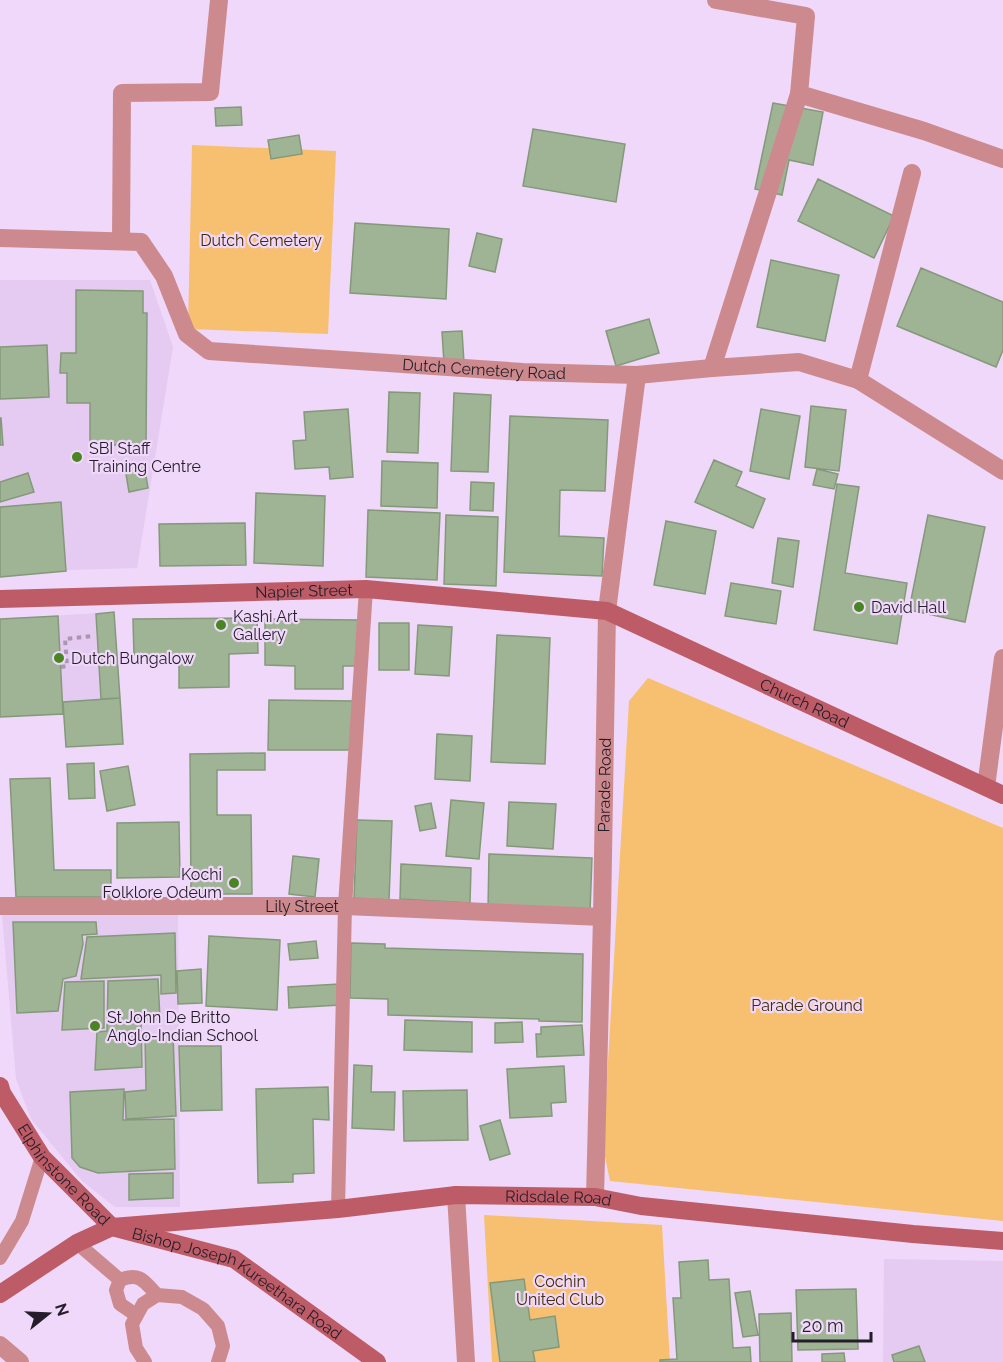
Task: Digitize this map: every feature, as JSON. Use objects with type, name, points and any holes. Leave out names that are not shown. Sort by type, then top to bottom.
[{"type":"main road","name":"Napier Street","points":[[0,599],[366,589],[607,611]]},
{"type":"main road","name":"Church Road","points":[[607,611],[1003,795]]},
{"type":"main road","name":"Elphinstone Road","points":[[0,1086],[2,1093],[42,1157],[112,1227]]},
{"type":"main road","name":"Ridsdale Road","points":[[112,1227],[338,1209],[456,1195],[595,1197],[641,1206],[1003,1241]]},
{"type":"main road","name":"Bishop Joseph Kureethara Road","points":[[0,1294],[77,1243],[112,1227],[234,1259],[377,1362]]},
{"type":"street","points":[[121,240],[122,93],[210,92],[219,0]]},
{"type":"street","points":[[712,368],[799,94],[806,16],[716,0]]},
{"type":"street","points":[[799,94],[924,131],[1003,159]]},
{"type":"street","points":[[858,380],[912,173]]},
{"type":"street","name":"Dutch Cemetery Road","points":[[0,238],[141,242],[164,276],[187,334],[209,351],[523,372],[637,375],[799,362],[858,380],[1003,471]]},
{"type":"street","name":"Parade Road","points":[[595,1197],[607,611],[637,375]]},
{"type":"street","points":[[986,788],[1003,658]]},
{"type":"street","name":"Lily Street","points":[[0,906],[345,906],[602,916]]},
{"type":"street","points":[[456,1195],[466,1362]]},
{"type":"street","points":[[0,1345],[20,1362]]},
{"type":"lane","points":[[338,1209],[345,906],[366,589]]},
{"type":"lane","points":[[0,1258],[22,1221],[42,1157]]},
{"type":"lane","points":[[77,1243],[120,1280]]},
{"type":"lane","points":[[136,1315],[120,1304],[116,1290],[120,1280],[130,1276],[143,1279],[157,1295]]},
{"type":"lane","points":[[145,1362],[136,1348],[132,1323],[143,1304],[157,1295],[182,1296],[203,1309],[218,1326],[223,1346],[218,1362]]},
{"type":"path","points":[[61,667],[67,666],[65,639],[93,636]]},
{"type":"shaded area","name":"SBI Staff Training Centre","points":[[0,280],[150,280],[173,347],[137,568],[0,572]]},
{"type":"shaded area","name":"Dutch Bungalow","points":[[114,612],[123,744],[66,747],[63,714],[0,717],[0,619]]},
{"type":"shaded area","name":"St John De Britto Anglo-Indian School","points":[[2,914],[178,914],[180,1207],[115,1207],[82,1181],[31,1119],[16,1079]]},
{"type":"shaded area","points":[[884,1259],[1003,1261],[1003,1362],[883,1362]]},
{"type":"green space","name":"Dutch Cemetery","points":[[192,145],[336,151],[328,334],[188,329]]},
{"type":"green space","name":"Parade Ground","points":[[648,678],[1003,828],[1003,1221],[610,1181],[603,1147],[629,701]]},
{"type":"green space","name":"Cochin United Club","points":[[484,1215],[662,1225],[670,1362],[492,1362]]},
{"type":"building","points":[[773,103],[823,112],[813,165],[789,160],[782,195],[755,189]]},
{"type":"building","points":[[241,107],[242,125],[216,126],[215,108]]},
{"type":"building","points":[[533,129],[625,144],[616,202],[523,186]]},
{"type":"building","points":[[299,135],[302,154],[271,159],[268,140]]},
{"type":"building","points":[[818,179],[894,216],[874,258],[798,221]]},
{"type":"building","points":[[355,223],[449,229],[446,299],[350,293]]},
{"type":"building","points":[[477,233],[502,239],[495,272],[469,266]]},
{"type":"building","points":[[771,260],[839,275],[825,341],[757,327]]},
{"type":"building","points":[[921,268],[1003,302],[1003,350],[996,367],[897,326]]},
{"type":"building","points":[[76,290],[143,291],[143,313],[147,313],[146,445],[90,445],[90,403],[67,403],[67,373],[60,373],[61,353],[76,353]]},
{"type":"building","points":[[649,319],[659,353],[616,366],[606,331]]},
{"type":"building","points":[[462,331],[464,363],[444,363],[442,332]]},
{"type":"building","points":[[47,345],[49,397],[0,399],[0,347]]},
{"type":"building","points":[[389,392],[420,393],[418,453],[387,452]]},
{"type":"building","points":[[454,393],[491,395],[488,472],[451,471]]},
{"type":"building","points":[[811,406],[846,410],[839,471],[805,467]]},
{"type":"building","points":[[348,409],[353,477],[330,479],[329,467],[295,469],[293,441],[306,440],[304,412]]},
{"type":"building","points":[[761,409],[800,416],[789,479],[750,471]]},
{"type":"building","points":[[510,416],[608,420],[605,491],[560,490],[559,536],[604,538],[602,576],[504,572]]},
{"type":"building","points":[[1,418],[3,445],[0,445]]},
{"type":"building","points":[[714,460],[742,472],[736,486],[765,499],[753,528],[695,502]]},
{"type":"building","points":[[382,461],[438,463],[437,508],[381,506]]},
{"type":"building","points":[[144,464],[148,488],[129,492],[125,468]]},
{"type":"building","points":[[817,469],[838,474],[834,489],[813,485]]},
{"type":"building","points":[[28,473],[34,492],[0,502],[0,482]]},
{"type":"building","points":[[471,482],[494,483],[493,511],[470,510]]},
{"type":"building","name":"David Hall","points":[[837,484],[859,487],[845,573],[907,583],[897,644],[814,630]]},
{"type":"building","points":[[256,493],[325,496],[323,566],[254,563]]},
{"type":"building","points":[[61,502],[66,571],[0,577],[0,507]]},
{"type":"building","points":[[368,510],[440,513],[437,580],[366,577]]},
{"type":"building","points":[[446,515],[498,517],[496,586],[444,584]]},
{"type":"building","points":[[928,515],[985,527],[965,622],[909,610]]},
{"type":"building","points":[[666,521],[716,531],[705,594],[654,585]]},
{"type":"building","points":[[245,523],[246,565],[160,566],[159,524]]},
{"type":"building","points":[[778,538],[799,541],[793,587],[772,583]]},
{"type":"building","points":[[731,583],[781,591],[776,624],[725,616]]},
{"type":"building","points":[[114,612],[120,698],[101,699],[96,614]]},
{"type":"building","points":[[58,616],[63,714],[0,717],[0,619]]},
{"type":"building","points":[[257,618],[258,653],[229,654],[229,687],[179,688],[179,655],[134,655],[133,619]]},
{"type":"building","points":[[265,619],[358,620],[358,666],[343,666],[343,689],[295,689],[295,666],[265,665]]},
{"type":"building","points":[[379,623],[409,623],[409,670],[379,670]]},
{"type":"building","points":[[418,625],[452,627],[449,676],[415,674]]},
{"type":"building","points":[[497,635],[550,638],[545,764],[491,762]]},
{"type":"building","points":[[120,698],[123,744],[66,747],[63,702]]},
{"type":"building","points":[[269,700],[354,701],[354,750],[268,750]]},
{"type":"building","points":[[437,734],[472,736],[470,781],[435,779]]},
{"type":"building","points":[[265,753],[265,770],[217,770],[217,815],[251,815],[252,894],[191,894],[190,754]]},
{"type":"building","points":[[94,763],[95,798],[69,799],[67,764]]},
{"type":"building","points":[[128,766],[135,805],[107,811],[100,771]]},
{"type":"building","points":[[50,778],[54,870],[111,870],[111,897],[16,897],[10,779]]},
{"type":"building","points":[[451,800],[484,803],[479,859],[446,856]]},
{"type":"building","points":[[509,802],[556,804],[553,849],[507,846]]},
{"type":"building","points":[[431,803],[436,828],[420,831],[415,806]]},
{"type":"building","points":[[357,820],[392,821],[389,900],[354,898]]},
{"type":"building","points":[[179,822],[180,877],[117,878],[117,823]]},
{"type":"building","points":[[489,854],[592,858],[590,912],[488,908]]},
{"type":"building","points":[[293,856],[319,859],[315,897],[289,894]]},
{"type":"building","points":[[401,864],[471,868],[470,903],[400,899]]},
{"type":"building","points":[[13,922],[96,922],[97,934],[82,935],[83,944],[76,976],[63,979],[58,1011],[17,1013]]},
{"type":"building","points":[[175,933],[176,993],[161,994],[161,975],[81,979],[87,937]]},
{"type":"building","points":[[209,936],[280,940],[277,1010],[206,1006]]},
{"type":"building","points":[[316,941],[318,958],[290,960],[288,944]]},
{"type":"building","points":[[351,943],[385,944],[385,948],[583,954],[582,1022],[388,1015],[388,999],[350,998]]},
{"type":"building","points":[[201,969],[202,1003],[178,1004],[177,971]]},
{"type":"building","points":[[158,979],[160,1020],[141,1021],[142,1067],[95,1070],[97,1032],[107,1031],[108,981]]},
{"type":"building","points":[[104,981],[104,1028],[62,1030],[65,982]]},
{"type":"building","points":[[339,984],[340,1005],[289,1008],[288,987]]},
{"type":"building","points":[[405,1020],[472,1022],[472,1052],[404,1050]]},
{"type":"building","points":[[522,1022],[523,1042],[495,1043],[495,1023]]},
{"type":"building","points":[[582,1025],[584,1055],[537,1057],[536,1034],[541,1034],[541,1027]]},
{"type":"building","points":[[145,1035],[173,1035],[176,1116],[126,1119],[125,1092],[146,1090]]},
{"type":"building","points":[[179,1046],[221,1046],[222,1110],[181,1111]]},
{"type":"building","points":[[354,1065],[372,1066],[371,1092],[395,1092],[394,1130],[352,1128]]},
{"type":"building","points":[[564,1066],[566,1102],[551,1103],[552,1116],[510,1118],[507,1069]]},
{"type":"building","points":[[328,1087],[329,1120],[313,1119],[314,1173],[293,1174],[293,1182],[258,1183],[256,1089]]},
{"type":"building","points":[[124,1089],[123,1120],[174,1119],[175,1169],[98,1173],[80,1167],[72,1158],[70,1092]]},
{"type":"building","points":[[467,1090],[468,1140],[404,1141],[403,1091]]},
{"type":"building","points":[[500,1120],[510,1154],[490,1160],[480,1126]]},
{"type":"building","points":[[173,1173],[173,1198],[129,1200],[129,1174]]},
{"type":"building","points":[[708,1260],[709,1280],[729,1279],[733,1348],[750,1347],[751,1362],[660,1362],[660,1360],[677,1359],[673,1298],[681,1298],[679,1262]]},
{"type":"building","points":[[524,1279],[530,1320],[555,1316],[559,1347],[533,1351],[535,1362],[500,1362],[490,1283]]},
{"type":"building","points":[[856,1289],[858,1349],[798,1350],[796,1290]]},
{"type":"building","points":[[750,1291],[758,1335],[743,1337],[735,1293]]},
{"type":"building","points":[[791,1313],[792,1362],[760,1362],[759,1314]]},
{"type":"building","points":[[919,1346],[925,1362],[894,1362],[892,1355]]},
{"type":"building","points":[[844,1353],[845,1362],[822,1362],[822,1354]]},
{"type":"place","name":"SBI Staff Training Centre","points":[[77,457]]},
{"type":"place","name":"David Hall","points":[[859,607]]},
{"type":"place","name":"Kashi Art Gallery","points":[[221,625]]},
{"type":"place","name":"Dutch Bungalow","points":[[59,658]]},
{"type":"place","name":"Kochi Folklore Odeum","points":[[234,883]]},
{"type":"place","name":"St John De Britto Anglo-Indian School","points":[[95,1026]]}]
